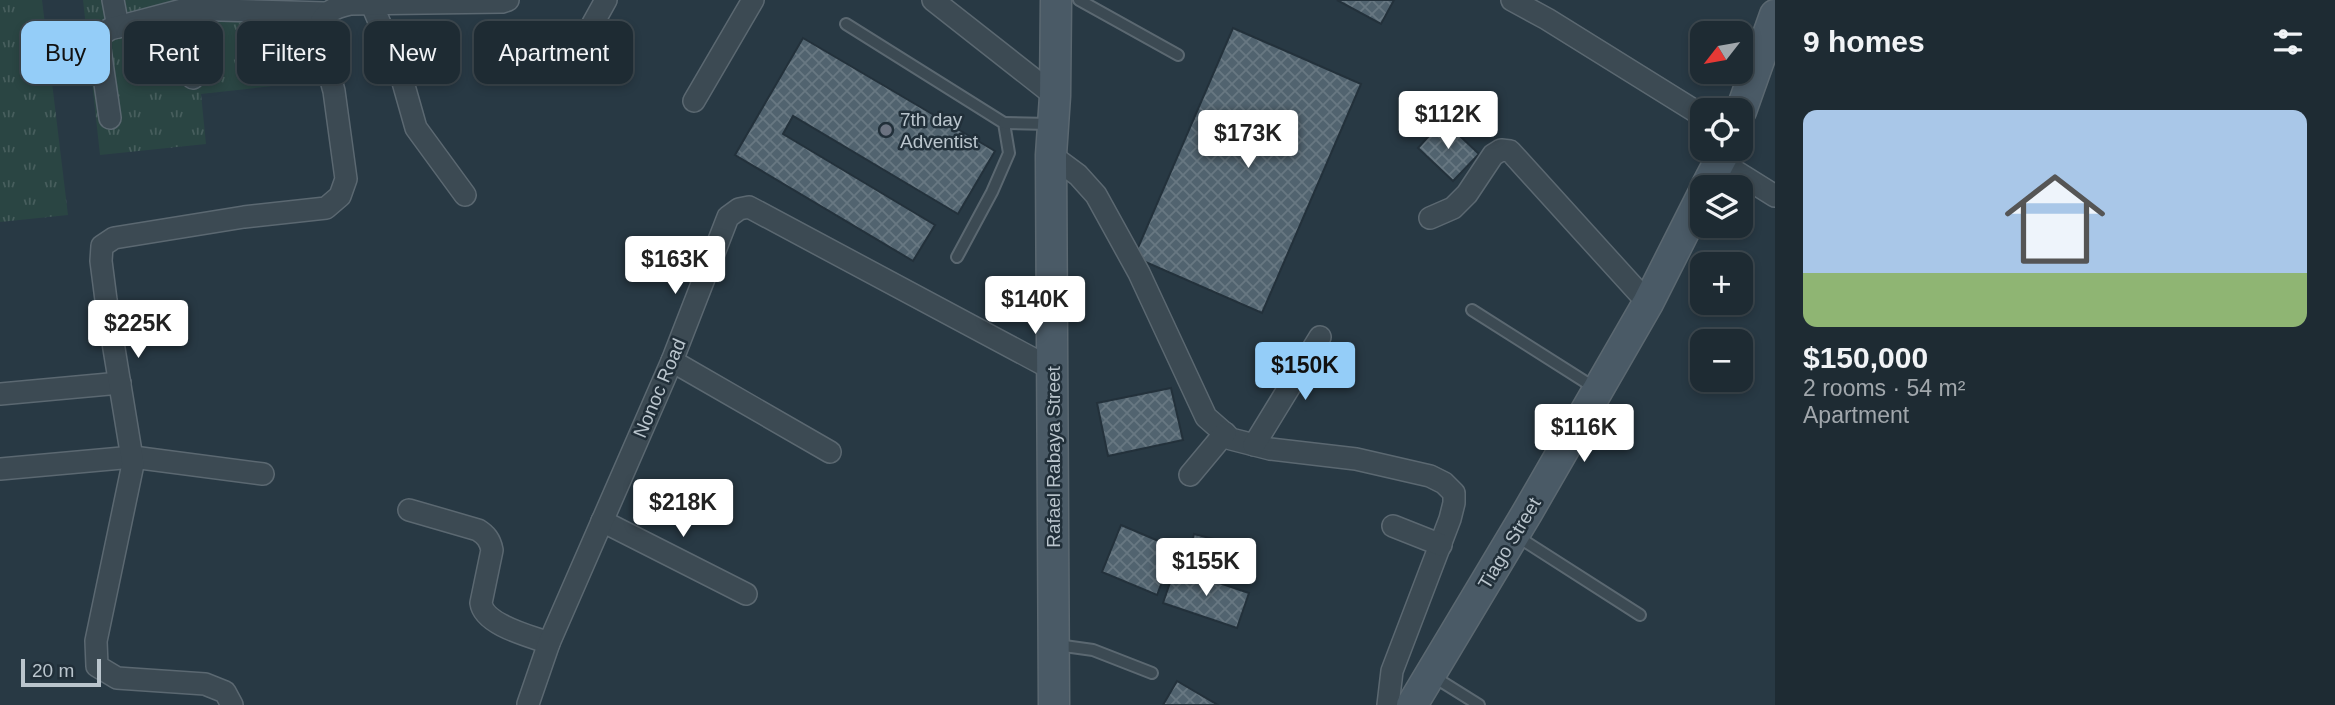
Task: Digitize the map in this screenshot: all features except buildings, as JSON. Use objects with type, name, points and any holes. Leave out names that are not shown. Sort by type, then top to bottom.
[{"type":"street","points":[[113,0],[118,27]]},
{"type":"street","points":[[232,705],[225,692],[205,684],[117,678],[97,666],[96,641],[133,464],[101,261],[102,246],[114,238],[244,217],[326,208],[340,196],[346,178],[334,92],[318,33],[319,23],[326,13],[350,4],[508,0]]},
{"type":"street","points":[[595,21],[606,0]]},
{"type":"street","points":[[694,102],[753,0]]},
{"type":"street","points":[[933,0],[1054,110]]},
{"type":"street","name":"Rafael Rabaya Street","points":[[1054,705],[1051,155],[1056,0]]},
{"type":"street","points":[[1512,0],[1551,10],[1690,107]]},
{"type":"street","points":[[372,5],[399,68],[416,128],[465,195]]},
{"type":"street","points":[[186,9],[187,21]]},
{"type":"street","points":[[110,118],[99,42],[102,34],[118,27],[186,9],[326,13]]},
{"type":"street","points":[[1746,98],[1775,15]]},
{"type":"street","points":[[1430,218],[1453,208],[1460,201],[1493,155],[1501,150],[1510,151],[1648,303]]},
{"type":"street","points":[[1051,155],[1078,175],[1096,195],[1139,274],[1206,417],[1231,439],[1270,449],[1356,459],[1430,476],[1454,493],[1454,503],[1441,545],[1392,671],[1388,705]]},
{"type":"street","points":[[1717,166],[1775,195]]},
{"type":"street","name":"Nonoc Road","points":[[528,704],[549,643],[672,361],[728,217],[739,209],[749,207],[1052,369]]},
{"type":"street","name":"Tiago Street","points":[[1412,705],[1648,303],[1690,220]]},
{"type":"street","points":[[1254,445],[1320,337]]},
{"type":"street","points":[[672,361],[830,452]]},
{"type":"street","points":[[0,394],[120,383]]},
{"type":"street","points":[[1190,475],[1225,433]]},
{"type":"street","points":[[0,469],[133,457],[263,474]]},
{"type":"street","points":[[409,510],[485,534],[491,542],[492,550],[481,603],[482,610],[494,621],[549,643]]},
{"type":"street","points":[[602,522],[746,594]]},
{"type":"street","points":[[1393,526],[1441,545]]},
{"type":"lane","points":[[1079,0],[1178,55]]},
{"type":"lane","points":[[846,24],[1004,123],[1054,110]]},
{"type":"lane","points":[[957,257],[1009,153],[1004,123]]},
{"type":"lane","points":[[1472,310],[1598,390]]},
{"type":"lane","points":[[1514,534],[1640,615]]},
{"type":"lane","points":[[1054,645],[1093,650],[1152,673]]},
{"type":"lane","points":[[1430,674],[1479,705]]},
{"type":"green space","points":[[0,0],[42,0],[45,21],[21,21],[21,84],[52,84],[68,215],[0,222]]},
{"type":"green space","points":[[83,0],[291,0],[293,21],[237,21],[237,84],[291,84],[201,94],[206,144],[100,155],[92,84],[110,84],[110,21],[85,21]]},
{"type":"place","name":"7th day Adventist","points":[[886,130]]}]
